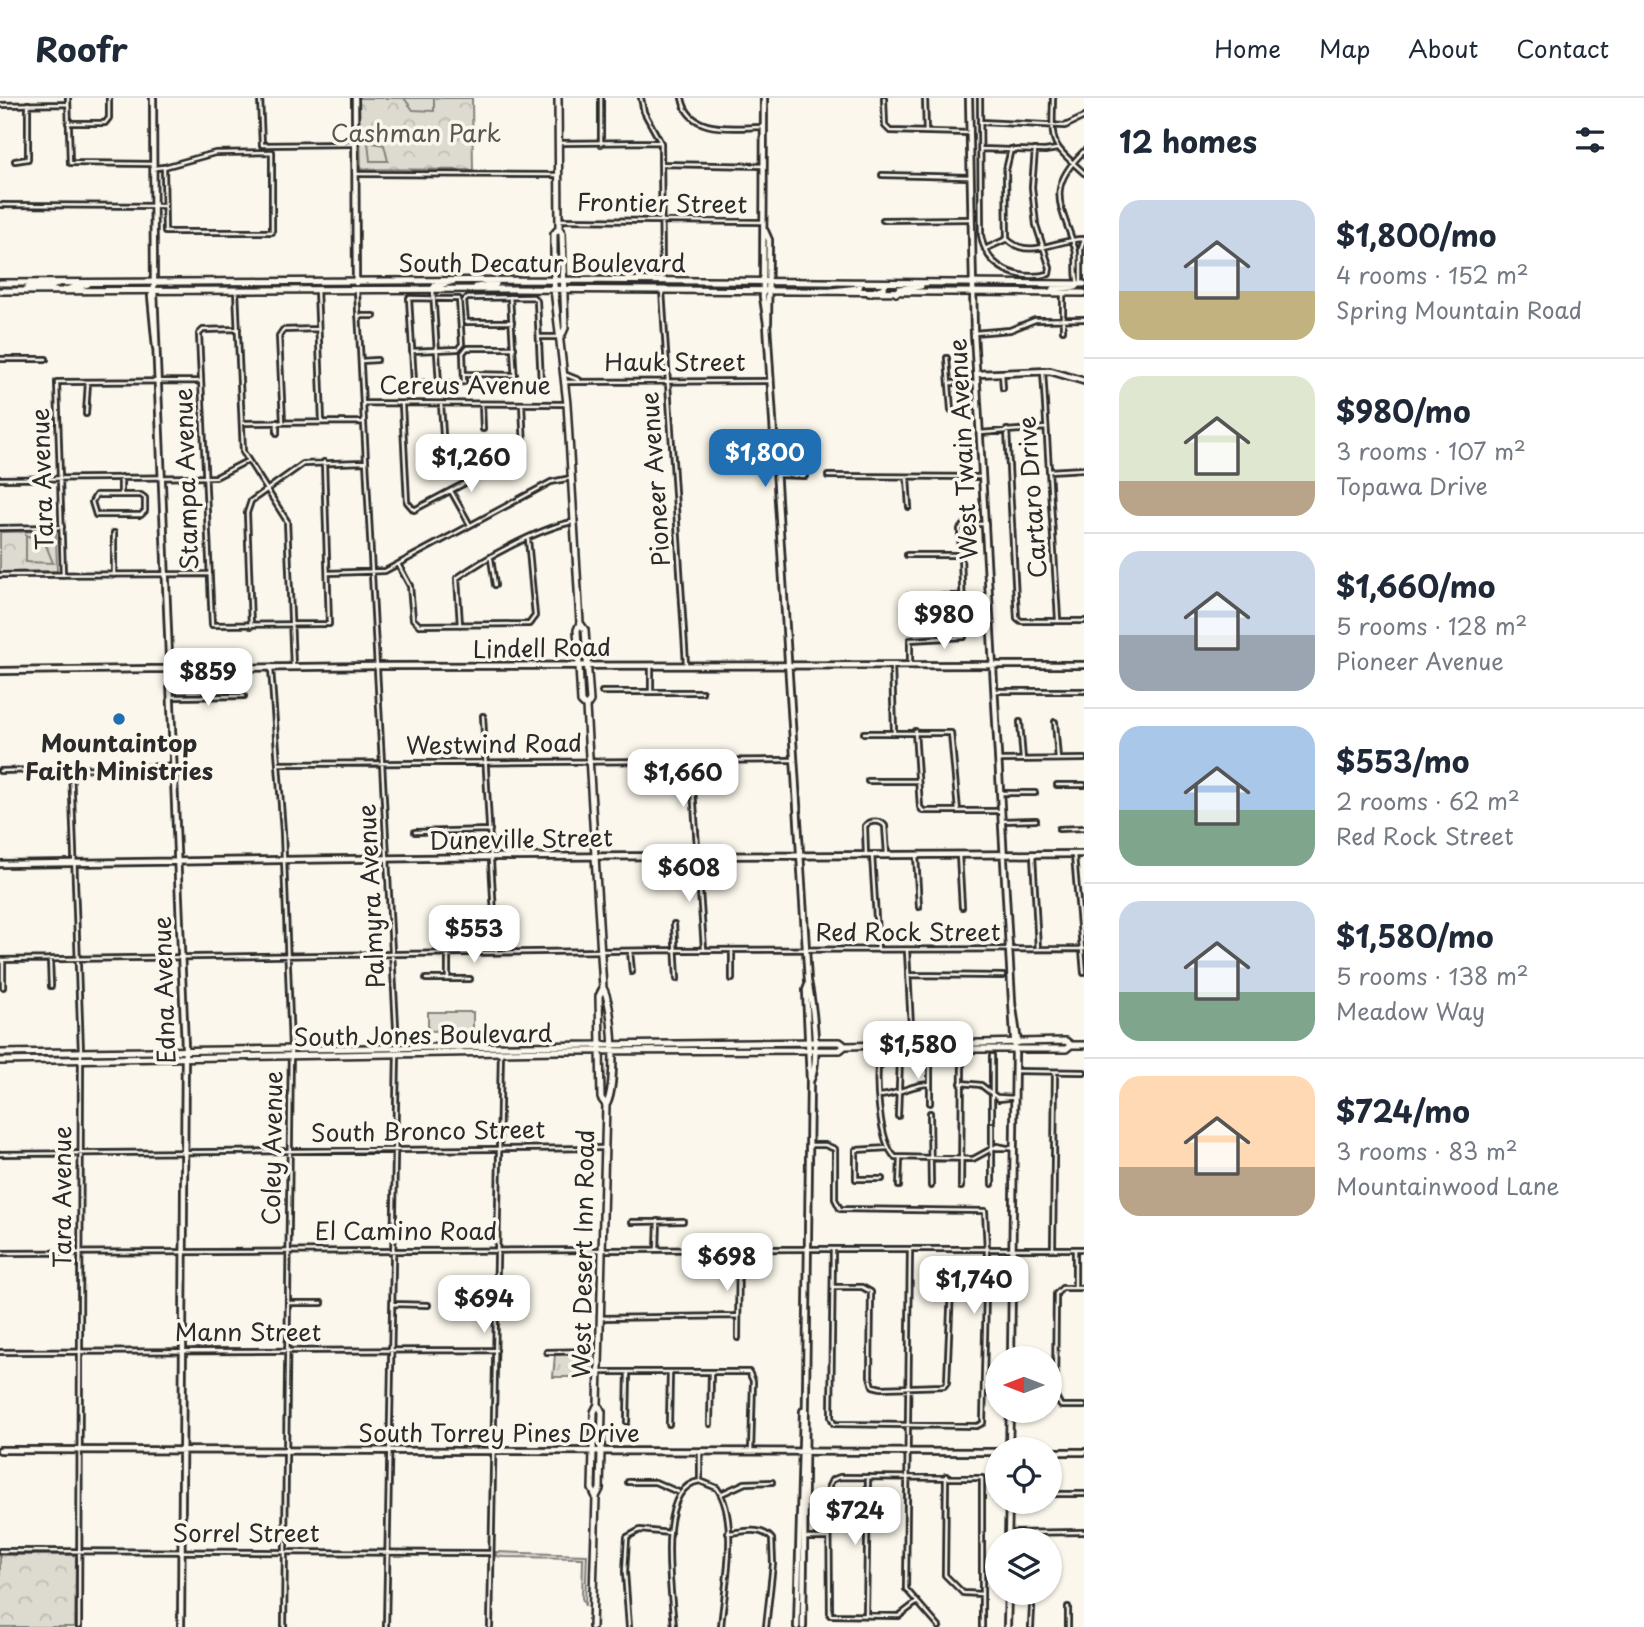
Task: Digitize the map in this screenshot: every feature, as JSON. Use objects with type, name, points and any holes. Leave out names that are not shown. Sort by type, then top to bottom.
[{"type":"main road","name":"West Desert Inn Road","points":[[558,98],[559,228],[562,233],[565,328],[561,337]]},
{"type":"main road","name":"West Desert Inn Road","points":[[559,228],[554,234],[554,289],[567,404],[580,623],[577,631],[581,702],[586,707]]},
{"type":"main road","name":"South Decatur Boulevard","points":[[0,291],[65,291],[261,282],[496,280],[1082,284]]},
{"type":"main road","points":[[466,289],[496,285],[496,280]]},
{"type":"main road","points":[[433,289],[435,286],[449,285],[456,281]]},
{"type":"main road","points":[[21,291],[54,286],[59,282]]},
{"type":"main road","name":"South Decatur Boulevard","points":[[0,283],[90,282],[236,290],[562,289],[1084,293]]},
{"type":"main road","points":[[65,291],[67,287],[90,282]]},
{"type":"main road","points":[[236,290],[241,285],[259,285],[261,282]]},
{"type":"main road","points":[[828,292],[838,288],[859,288],[860,284]]},
{"type":"main road","points":[[869,293],[883,288],[885,284]]},
{"type":"main road","points":[[896,293],[900,289],[928,284]]},
{"type":"main road","points":[[1049,293],[1055,288],[1076,288],[1082,284]]},
{"type":"main road","points":[[435,299],[442,289]]},
{"type":"main road","name":"West Desert Inn Road","points":[[580,623],[585,630],[590,701],[586,707],[603,988],[608,996],[611,1043],[610,1098],[606,1105],[604,1148],[598,1404],[594,1412],[592,1489],[596,1497]]},
{"type":"main road","name":"West Desert Inn Road","points":[[603,988],[599,996],[601,1098],[606,1105]]},
{"type":"main road","name":"South Jones Boulevard","points":[[291,1052],[501,1052],[602,1047],[611,1043],[840,1042],[845,1046],[880,1046],[961,1045],[969,1041],[1066,1041],[1071,1045],[1084,1045]]},
{"type":"main road","points":[[705,1043],[708,1050]]},
{"type":"main road","name":"South Jones Boulevard","points":[[961,1045],[969,1049],[1015,1050],[1066,1049],[1071,1045]]},
{"type":"main road","name":"South Jones Boulevard","points":[[0,1061],[397,1046],[602,1047],[611,1051],[840,1050],[845,1046]]},
{"type":"main road","name":"South Jones Boulevard","points":[[0,1053],[185,1054]]},
{"type":"main road","name":"West Desert Inn Road","points":[[592,1627],[596,1497],[600,1489],[601,1453],[602,1412],[598,1404]]},
{"type":"street","points":[[68,98],[71,163],[164,167],[215,153],[272,152],[272,232],[165,232],[164,167]]},
{"type":"street","points":[[68,123],[107,121],[109,98]]},
{"type":"street","name":"Edna Avenue","points":[[153,98],[154,286],[151,296],[157,352],[168,574],[185,1054],[181,1627]]},
{"type":"street","points":[[260,98],[262,145],[355,144]]},
{"type":"street","points":[[355,98],[357,290]]},
{"type":"street","points":[[601,98],[601,144]]},
{"type":"street","points":[[641,98],[644,112],[661,142],[662,281]]},
{"type":"street","points":[[682,98],[689,115],[701,124],[764,127]]},
{"type":"street","points":[[764,98],[765,231],[768,240],[767,324],[813,1077],[810,1082],[803,1452],[803,1627]]},
{"type":"street","points":[[884,98],[887,130],[970,133]]},
{"type":"street","points":[[925,98],[926,132]]},
{"type":"street","name":"West Twain Avenue","points":[[969,98],[974,333],[1015,1041],[1011,1098],[1014,1148],[1011,1346]]},
{"type":"street","points":[[980,98],[981,235],[985,249],[991,260],[1006,272],[1040,276],[1049,274],[1050,268],[1033,205],[1035,150]]},
{"type":"street","points":[[1053,98],[1052,125],[1057,149],[1084,173]]},
{"type":"street","points":[[0,104],[68,104]]},
{"type":"street","points":[[15,161],[28,159],[28,104]]},
{"type":"street","points":[[980,122],[1072,125],[1084,117]]},
{"type":"street","points":[[559,144],[661,142]]},
{"type":"street","points":[[981,149],[1057,149]]},
{"type":"street","points":[[1007,239],[1006,170],[1011,149]]},
{"type":"street","points":[[1082,284],[1075,248],[1059,203],[1064,178],[1072,163],[1084,151]]},
{"type":"street","points":[[662,164],[764,166]]},
{"type":"street","points":[[355,174],[559,175]]},
{"type":"street","points":[[882,176],[971,177]]},
{"type":"street","points":[[0,205],[165,204]]},
{"type":"street","points":[[883,219],[971,219]]},
{"type":"street","name":"Frontier Street","points":[[559,220],[765,222]]},
{"type":"street","points":[[985,249],[1007,239]]},
{"type":"street","points":[[1007,239],[1024,248],[1043,248],[1071,239],[1084,240],[1082,284]]},
{"type":"street","points":[[317,289],[322,422]]},
{"type":"street","points":[[433,289],[439,384]]},
{"type":"street","points":[[236,290],[242,422],[247,461],[287,521],[293,667]]},
{"type":"street","name":"Palmyra Avenue","points":[[357,290],[397,1046],[386,1627]]},
{"type":"street","name":"Pioneer Avenue","points":[[662,290],[686,665]]},
{"type":"street","points":[[1063,293],[1063,331]]},
{"type":"street","points":[[510,297],[514,348],[515,382],[541,383],[535,299],[510,297],[467,298],[464,301],[466,323],[512,323]]},
{"type":"street","points":[[412,351],[458,349],[462,344],[459,299],[409,298],[412,351],[414,382],[464,382],[463,353],[467,348],[514,348]]},
{"type":"street","points":[[358,316],[374,316]]},
{"type":"street","points":[[974,333],[1010,330],[1035,320],[1084,319]]},
{"type":"street","points":[[283,422],[281,331],[318,329]]},
{"type":"street","name":"Stampa Avenue","points":[[238,330],[200,332],[208,574],[212,625],[251,626]]},
{"type":"street","points":[[539,337],[561,337]]},
{"type":"street","points":[[947,358],[951,410]]},
{"type":"street","points":[[0,359],[46,359]]},
{"type":"street","points":[[361,361],[377,360]]},
{"type":"street","points":[[977,374],[1043,371],[1084,381]]},
{"type":"street","name":"Cartaro Drive","points":[[1043,371],[1058,620]]},
{"type":"street","points":[[1002,373],[1003,388]]},
{"type":"street","points":[[464,374],[514,375]]},
{"type":"street","name":"Hauk Street","points":[[564,374],[579,380]]},
{"type":"street","points":[[86,414],[88,382],[200,381]]},
{"type":"street","name":"Hauk Street","points":[[565,382],[771,381]]},
{"type":"street","name":"Tara Avenue","points":[[63,575],[57,382],[88,382]]},
{"type":"street","points":[[949,383],[977,383]]},
{"type":"street","name":"Cereus Avenue","points":[[363,403],[567,404]]},
{"type":"street","points":[[442,404],[444,450]]},
{"type":"street","points":[[482,404],[483,429]]},
{"type":"street","points":[[402,405],[407,502],[411,509],[418,509],[523,451],[522,404]]},
{"type":"street","points":[[242,422],[364,422]]},
{"type":"street","points":[[277,422],[277,433]]},
{"type":"street","points":[[980,433],[1046,428]]},
{"type":"street","points":[[1007,430],[1017,620],[1084,621]]},
{"type":"street","points":[[0,479],[205,477],[223,474],[247,461]]},
{"type":"street","points":[[324,462],[329,624],[251,626],[247,513],[251,501],[298,466],[324,462],[366,462]]},
{"type":"street","points":[[1049,471],[1084,469]]},
{"type":"street","points":[[777,475],[805,476]]},
{"type":"street","points":[[828,476],[983,477]]},
{"type":"street","points":[[121,477],[121,495]]},
{"type":"street","points":[[329,573],[372,573],[398,564],[551,482],[571,478]]},
{"type":"street","points":[[907,478],[909,507]]},
{"type":"street","points":[[452,491],[470,525]]},
{"type":"street","points":[[121,495],[143,496],[144,513],[98,515],[92,512],[93,497],[121,495]]},
{"type":"street","points":[[460,625],[457,578],[557,525],[574,522]]},
{"type":"street","points":[[910,665],[910,640],[964,637],[962,526],[986,524]]},
{"type":"street","points":[[0,528],[62,527]]},
{"type":"street","points":[[114,533],[114,575]]},
{"type":"street","points":[[398,564],[410,586],[415,623],[460,625],[533,622],[528,539]]},
{"type":"street","points":[[907,555],[961,555]]},
{"type":"street","points":[[491,559],[495,585]]},
{"type":"street","points":[[0,575],[208,574]]},
{"type":"street","points":[[909,596],[964,596]]},
{"type":"street","points":[[651,665],[651,692]]},
{"type":"street","points":[[892,665],[894,731]]},
{"type":"street","name":"Lindell Road","points":[[0,671],[377,666],[1084,665]]},
{"type":"street","name":"Coley Avenue","points":[[271,669],[284,860],[291,1052],[284,1627]]},
{"type":"street","points":[[602,691],[702,692]]},
{"type":"street","points":[[995,691],[1084,691]]},
{"type":"street","points":[[172,697],[244,696]]},
{"type":"street","points":[[483,716],[496,952]]},
{"type":"street","points":[[1020,722],[1023,760]]},
{"type":"street","points":[[1055,722],[1058,760]]},
{"type":"street","points":[[915,731],[921,809],[1002,811]]},
{"type":"street","points":[[864,733],[951,733],[958,811]]},
{"type":"street","points":[[691,760],[704,950]]},
{"type":"street","name":"Westwind Road","points":[[278,764],[794,760]]},
{"type":"street","points":[[999,760],[1084,760]]},
{"type":"street","points":[[0,771],[174,766]]},
{"type":"street","name":"Tara Avenue","points":[[71,767],[81,1052],[79,1627]]},
{"type":"street","points":[[868,781],[918,781]]},
{"type":"street","points":[[1057,785],[1084,785]]},
{"type":"street","points":[[1001,793],[1035,793]]},
{"type":"street","points":[[1003,821],[1036,820]]},
{"type":"street","points":[[878,950],[865,825],[881,822],[885,826],[887,855]]},
{"type":"street","points":[[1059,828],[1084,828]]},
{"type":"street","points":[[415,832],[489,830]]},
{"type":"street","points":[[1074,854],[1084,973]]},
{"type":"street","points":[[916,855],[919,907]]},
{"type":"street","points":[[959,855],[962,907]]},
{"type":"street","points":[[1033,855],[1038,949]]},
{"type":"street","name":"Duneville Street","points":[[0,864],[595,856],[1084,855]]},
{"type":"street","points":[[674,923],[677,979]]},
{"type":"street","name":"Red Rock Street","points":[[1,960],[676,950],[1082,949]]},
{"type":"street","points":[[732,950],[732,979]]},
{"type":"street","points":[[630,951],[632,972]]},
{"type":"street","points":[[907,951],[912,1045]]},
{"type":"street","points":[[448,954],[448,979]]},
{"type":"street","points":[[50,959],[51,986]]},
{"type":"street","points":[[1,960],[3,987]]},
{"type":"street","points":[[908,975],[1003,976]]},
{"type":"street","points":[[426,979],[470,979]]},
{"type":"street","points":[[490,1627],[502,1045]]},
{"type":"street","points":[[880,1046],[880,1123],[886,1133],[888,1148],[900,1158],[961,1159],[981,1156],[994,1148],[1014,1148]]},
{"type":"street","points":[[992,1056],[992,1184]]},
{"type":"street","points":[[930,1058],[930,1103]]},
{"type":"street","points":[[898,1115],[900,1059]]},
{"type":"street","points":[[961,1187],[962,1059]]},
{"type":"street","points":[[1014,1071],[1084,1072]]},
{"type":"street","points":[[1053,1249],[1055,1072]]},
{"type":"street","points":[[961,1083],[981,1084],[992,1095],[1011,1098]]},
{"type":"street","points":[[879,1096],[899,1093],[917,1084],[930,1084]]},
{"type":"street","points":[[930,1113],[930,1186]]},
{"type":"street","points":[[809,1145],[825,1145],[835,1149],[837,1208],[985,1211],[987,1287],[983,1423],[978,1426],[834,1424],[831,1417],[833,1249]]},
{"type":"street","name":"South Bronco Street","points":[[0,1154],[604,1148]]},
{"type":"street","points":[[882,1179],[856,1179],[856,1150],[888,1148]]},
{"type":"street","points":[[899,1186],[900,1158]]},
{"type":"street","points":[[632,1222],[683,1221]]},
{"type":"street","points":[[657,1249],[658,1222]]},
{"type":"street","points":[[738,1338],[739,1249]]},
{"type":"street","points":[[910,1249],[906,1589],[939,1627]]},
{"type":"street","points":[[1075,1249],[1075,1288]]},
{"type":"street","name":"El Camino Road","points":[[0,1253],[1084,1249]]},
{"type":"street","points":[[833,1287],[869,1289],[870,1376],[873,1386],[940,1387],[946,1384],[951,1288],[987,1287]]},
{"type":"street","points":[[1084,1287],[1058,1290],[1055,1395],[1058,1404],[1084,1406]]},
{"type":"street","points":[[288,1303],[322,1303]]},
{"type":"street","points":[[393,1304],[428,1305]]},
{"type":"street","points":[[600,1318],[738,1316]]},
{"type":"street","name":"Mann Street","points":[[0,1352],[496,1350]]},
{"type":"street","points":[[547,1352],[599,1351]]},
{"type":"street","points":[[599,1372],[751,1374],[751,1452]]},
{"type":"street","points":[[627,1422],[628,1372]]},
{"type":"street","points":[[669,1424],[670,1372]]},
{"type":"street","points":[[710,1424],[712,1372]]},
{"type":"street","name":"South Torrey Pines Drive","points":[[0,1450],[985,1452]]},
{"type":"street","points":[[1062,1452],[1084,1451]]},
{"type":"street","points":[[700,1452],[700,1481]]},
{"type":"street","points":[[946,1476],[945,1575],[963,1593],[982,1594]]},
{"type":"street","points":[[866,1616],[868,1477]]},
{"type":"street","points":[[916,1603],[899,1616],[830,1615],[828,1538],[832,1480],[868,1477],[982,1478],[982,1627]]},
{"type":"street","points":[[674,1627],[670,1533],[678,1492],[692,1482],[700,1481],[708,1482],[721,1493],[728,1533],[721,1627]]},
{"type":"street","points":[[628,1482],[655,1482],[678,1492]]},
{"type":"street","points":[[721,1493],[744,1483],[772,1482]]},
{"type":"street","points":[[1062,1494],[1084,1494]]},
{"type":"street","points":[[629,1627],[625,1551],[629,1534],[640,1530],[670,1533]]},
{"type":"street","points":[[728,1533],[757,1531],[767,1534],[773,1546],[766,1627]]},
{"type":"street","points":[[1062,1532],[1084,1532]]},
{"type":"street","points":[[802,1538],[828,1538]]},
{"type":"street","points":[[797,1627],[802,1538]]},
{"type":"street","name":"Sorrel Street","points":[[0,1551],[492,1553]]},
{"type":"street","points":[[1007,1627],[1008,1605]]},
{"type":"street","points":[[1031,1627],[1032,1607]]},
{"type":"street","points":[[1068,1607],[1068,1627]]},
{"type":"green space","name":"Cashman Park","points":[[359,98],[472,98],[473,170],[361,169]]},
{"type":"green space","points":[[404,98],[434,98],[434,111],[413,110]]},
{"type":"green space","points":[[368,142],[384,145],[388,161],[370,161]]},
{"type":"green space","points":[[56,531],[57,571],[0,572],[0,532]]},
{"type":"green space","points":[[26,535],[45,543],[53,563],[26,562]]},
{"type":"green space","points":[[428,1012],[473,1012],[473,1030],[428,1031]]},
{"type":"green space","points":[[555,1354],[592,1355],[591,1377],[553,1377]]},
{"type":"green space","points":[[496,1552],[587,1555],[585,1606],[582,1598],[583,1558],[503,1557],[496,1556]]},
{"type":"green space","points":[[0,1555],[76,1555],[75,1627],[0,1627]]},
{"type":"place","name":"Mountaintop Faith Ministries","points":[[119,719]]}]
